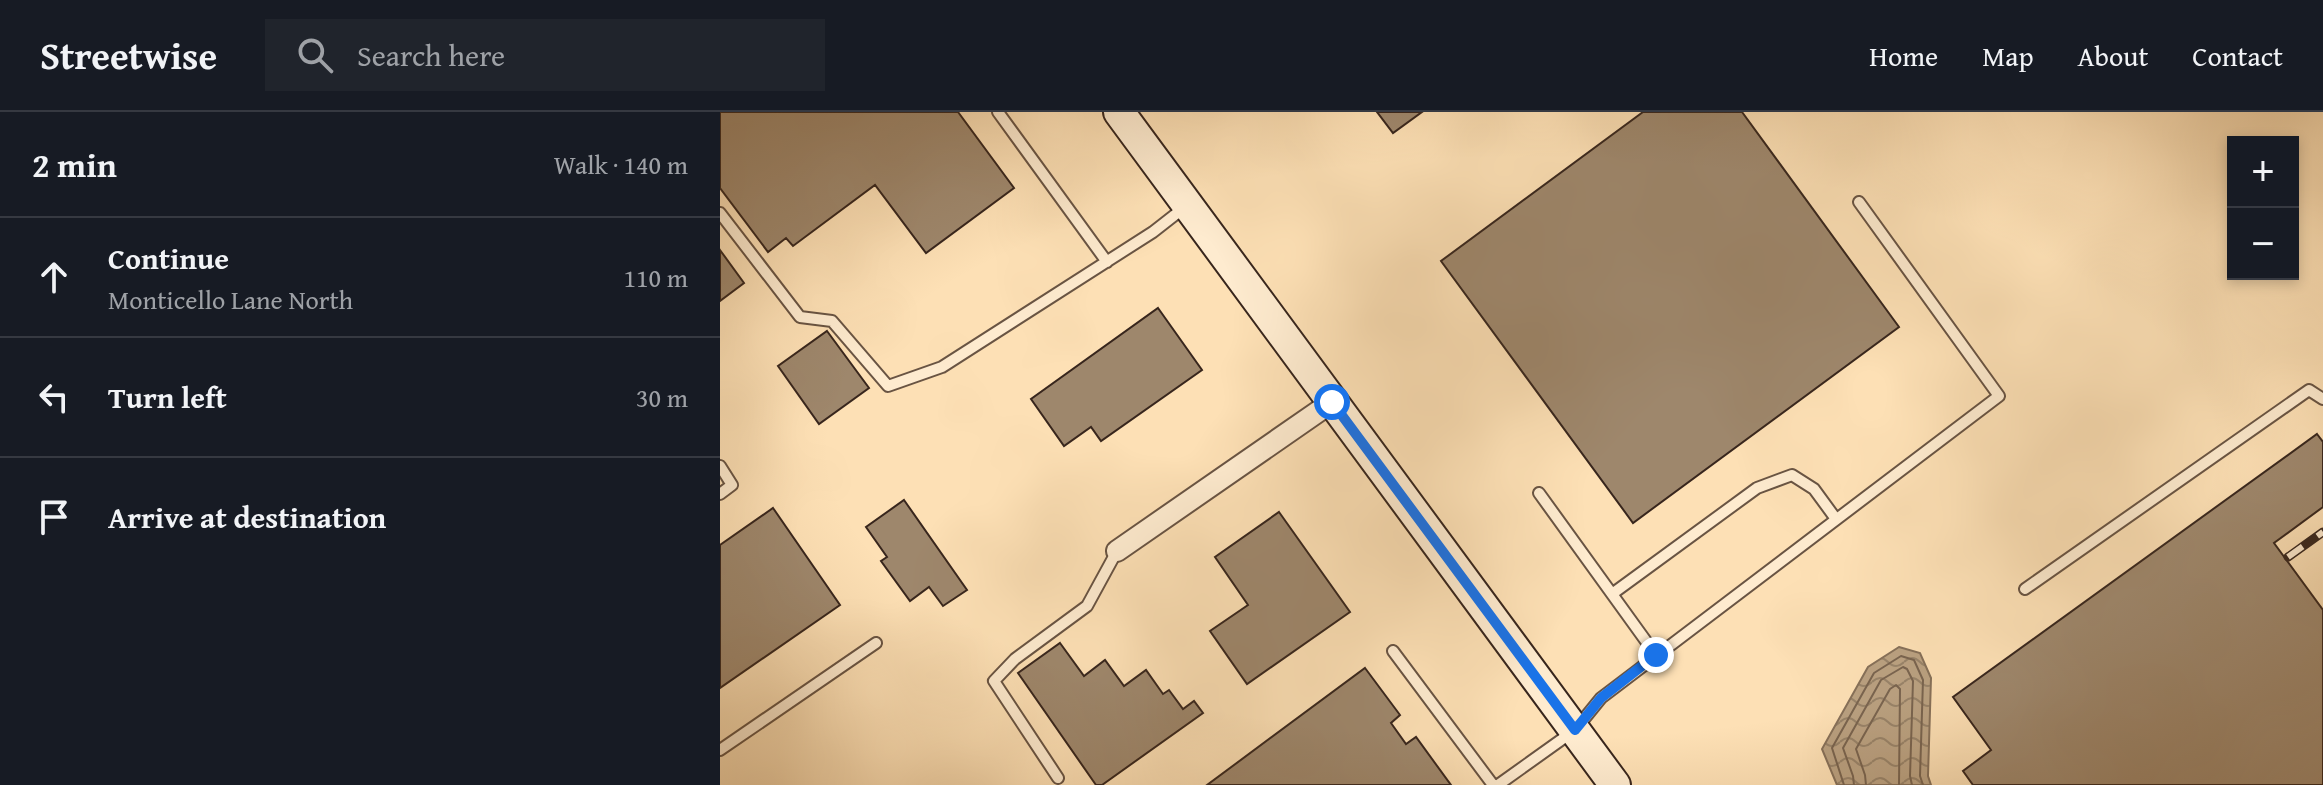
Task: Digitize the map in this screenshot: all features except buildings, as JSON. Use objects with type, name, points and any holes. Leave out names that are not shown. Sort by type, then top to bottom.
[{"type":"street","points":[[1119,112],[1615,785]]},
{"type":"street","points":[[1117,551],[1332,402]]},
{"type":"lane","points":[[998,112],[1107,262]]},
{"type":"lane","points":[[1393,651],[1495,785],[1575,730],[1601,698],[1999,396],[1859,202]]},
{"type":"lane","points":[[720,213],[800,317],[832,321],[888,386],[942,367],[1153,232],[1187,205]]},
{"type":"lane","points":[[2025,589],[2309,390],[2323,399]]},
{"type":"lane","points":[[720,466],[732,485],[720,494]]},
{"type":"lane","points":[[1612,594],[1757,488],[1772,481],[1792,475],[1814,489],[1836,519]]},
{"type":"lane","points":[[1539,493],[1656,655]]},
{"type":"lane","points":[[1058,778],[994,681],[1015,659],[1087,606],[1117,551]]},
{"type":"lane","points":[[720,750],[876,643]]},
{"type":"water","points":[[1899,647],[1920,653],[1931,678],[1928,776],[1931,785],[1837,785],[1822,749],[1868,667]]},
{"type":"railway","points":[[2288,557],[2323,532]]},
{"type":"route","points":[[1332,402],[1575,730],[1601,698],[1656,655]]}]
